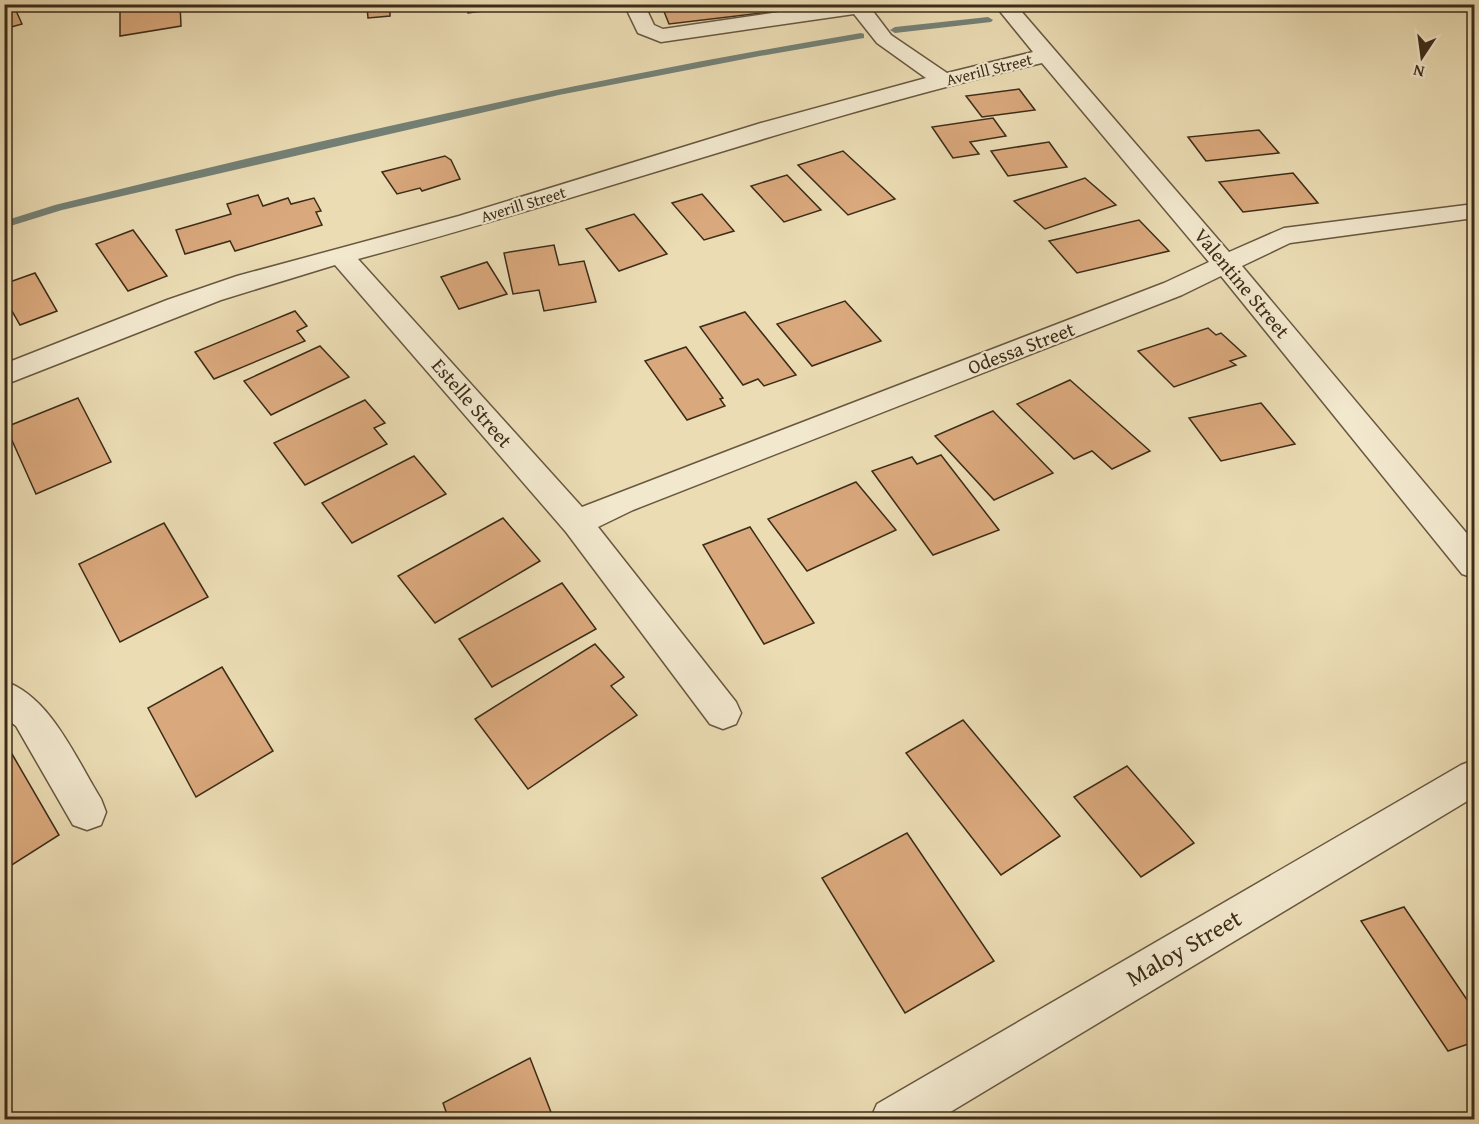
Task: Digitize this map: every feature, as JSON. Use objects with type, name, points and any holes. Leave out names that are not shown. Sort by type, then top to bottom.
[{"type":"street","points":[[634,4],[645,29],[661,36],[863,5],[884,39],[943,80]]},
{"type":"street","name":"Valentine Street","points":[[1004,4],[1472,559]]},
{"type":"street","name":"Averill Street","points":[[4,375],[187,303],[282,271],[342,257],[943,80],[1048,56]]},
{"type":"street","name":"Odessa Street","points":[[577,523],[622,502],[1173,289],[1284,236],[1474,211]]},
{"type":"street","name":"Estelle Street","points":[[342,257],[577,523],[723,713]]},
{"type":"street","points":[[4,696],[29,715],[87,812]]},
{"type":"street","name":"Maloy Street","points":[[893,1119],[1474,777]]},
{"type":"building","points":[[4,4],[13,4],[22,24],[4,29]]},
{"type":"building","points":[[120,4],[180,4],[181,26],[120,36]]},
{"type":"building","points":[[345,4],[390,4],[390,16],[368,18],[367,7],[344,9]]},
{"type":"building","points":[[467,4],[538,4],[468,13]]},
{"type":"building","points":[[661,4],[821,4],[822,6],[669,24]]},
{"type":"building","points":[[1019,89],[1035,110],[982,117],[966,96]]},
{"type":"building","points":[[993,118],[1006,136],[970,142],[979,154],[953,158],[932,127]]},
{"type":"building","points":[[1259,130],[1279,153],[1206,161],[1188,137]]},
{"type":"building","points":[[1049,142],[1067,167],[1008,176],[991,151]]},
{"type":"building","points":[[843,151],[895,199],[848,215],[798,165]]},
{"type":"building","points":[[445,156],[451,160],[460,179],[422,191],[420,188],[397,194],[382,172]]},
{"type":"building","points":[[1293,173],[1318,203],[1243,212],[1219,182]]},
{"type":"building","points":[[787,175],[821,210],[784,222],[751,186]]},
{"type":"building","points":[[1085,178],[1116,205],[1045,229],[1014,201]]},
{"type":"building","points":[[702,194],[734,231],[704,240],[672,203]]},
{"type":"building","points":[[258,195],[263,206],[288,198],[291,204],[314,198],[321,211],[316,212],[322,225],[235,251],[230,241],[185,254],[176,230],[231,214],[227,204]]},
{"type":"building","points":[[634,214],[667,254],[619,271],[586,229]]},
{"type":"building","points":[[1139,220],[1169,251],[1077,273],[1049,241]]},
{"type":"building","points":[[133,230],[167,276],[128,291],[96,244]]},
{"type":"building","points":[[554,245],[559,265],[584,261],[596,302],[544,311],[539,290],[513,294],[504,253]]},
{"type":"building","points":[[487,262],[507,294],[459,309],[441,277]]},
{"type":"building","points":[[35,273],[57,311],[20,325],[4,297],[4,284]]},
{"type":"building","points":[[845,301],[881,341],[812,366],[777,324]]},
{"type":"building","points":[[295,311],[307,326],[297,331],[305,341],[214,379],[195,352]]},
{"type":"building","points":[[745,312],[796,375],[764,386],[758,379],[743,385],[700,327]]},
{"type":"building","points":[[1208,328],[1216,335],[1221,333],[1246,356],[1230,361],[1236,365],[1174,387],[1138,351]]},
{"type":"building","points":[[320,346],[349,377],[271,415],[244,381]]},
{"type":"building","points":[[686,347],[723,398],[720,399],[725,406],[687,420],[645,361]]},
{"type":"building","points":[[1070,380],[1150,451],[1112,469],[1092,451],[1074,459],[1017,404]]},
{"type":"building","points":[[78,398],[111,462],[36,494],[6,427]]},
{"type":"building","points":[[365,400],[385,423],[374,428],[387,444],[305,485],[274,443]]},
{"type":"building","points":[[1261,403],[1295,444],[1221,461],[1189,418]]},
{"type":"building","points":[[993,411],[1053,473],[994,500],[935,436]]},
{"type":"building","points":[[941,455],[999,530],[933,555],[872,471],[912,457],[917,464]]},
{"type":"building","points":[[414,456],[446,494],[352,543],[322,503]]},
{"type":"building","points":[[856,482],[896,530],[807,571],[768,519]]},
{"type":"building","points":[[503,518],[540,561],[435,623],[398,576]]},
{"type":"building","points":[[164,523],[208,597],[120,642],[79,564]]},
{"type":"building","points":[[750,527],[814,623],[764,644],[703,545]]},
{"type":"building","points":[[562,583],[596,629],[492,687],[459,639]]},
{"type":"building","points":[[595,644],[624,677],[611,686],[637,715],[528,789],[475,719]]},
{"type":"building","points":[[222,667],[273,751],[196,797],[148,708]]},
{"type":"building","points":[[963,720],[1060,836],[1001,875],[906,753]]},
{"type":"building","points":[[12,754],[59,835],[4,870],[4,758]]},
{"type":"building","points":[[1127,766],[1194,843],[1141,877],[1074,797]]},
{"type":"building","points":[[907,833],[994,961],[905,1013],[822,878]]},
{"type":"building","points":[[1404,907],[1474,1010],[1474,1042],[1448,1051],[1361,921]]},
{"type":"building","points":[[530,1058],[554,1120],[449,1120],[443,1103]]},
{"type":"waterway","points":[[1060,7],[1090,4]]},
{"type":"waterway","points":[[895,30],[988,20]]},
{"type":"waterway","points":[[4,225],[59,207],[459,114],[659,71],[861,36]]}]
